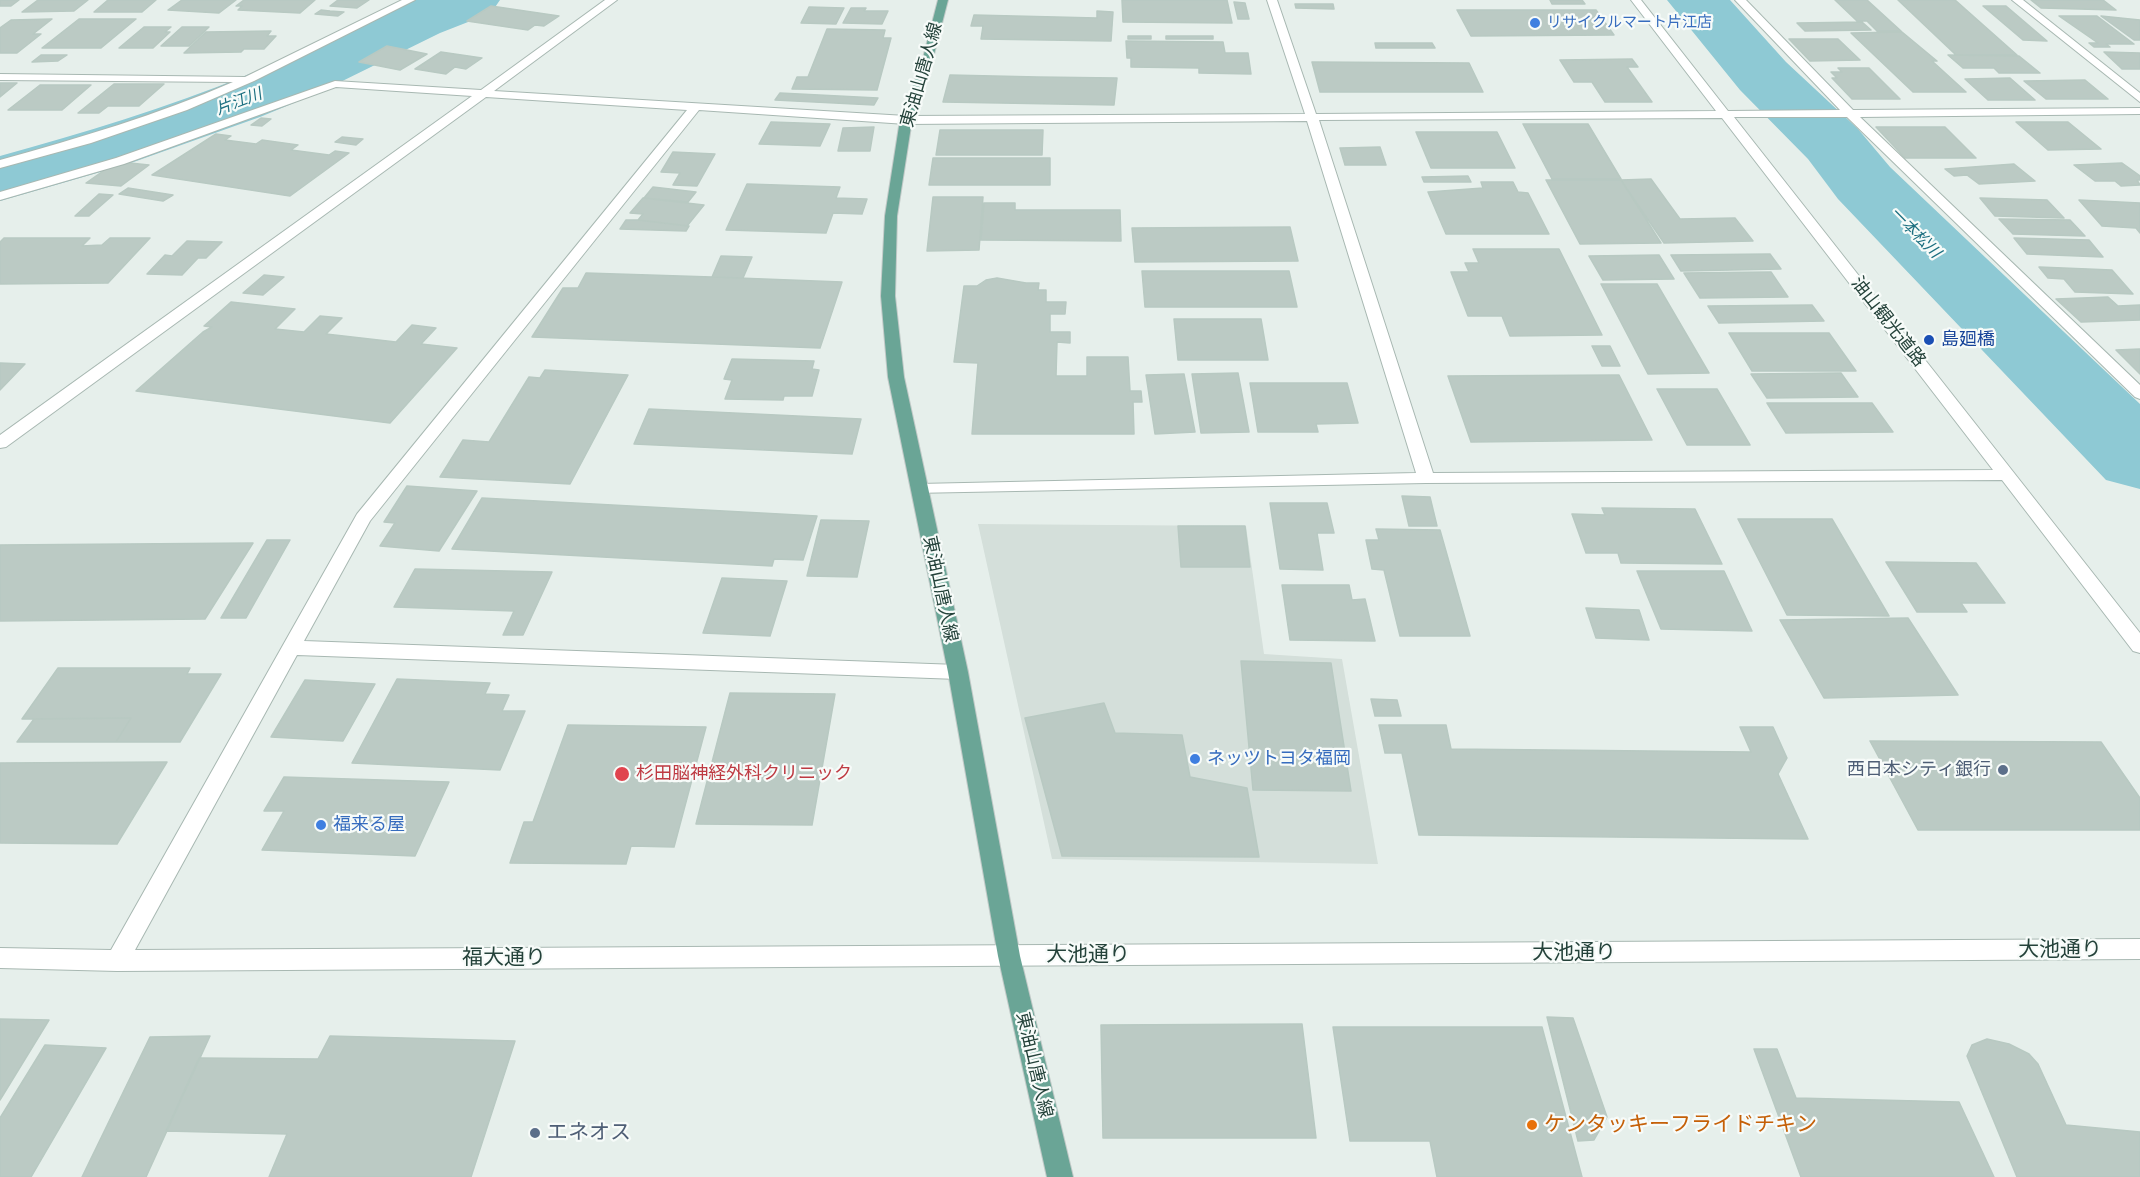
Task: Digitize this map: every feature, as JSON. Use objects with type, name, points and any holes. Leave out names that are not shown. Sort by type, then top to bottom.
[{"type":"main road","name":"東油山唐人線","points":[[943,0],[928,58],[906,120],[891,216],[888,296],[896,377],[958,672],[1009,956],[1060,1177]]},
{"type":"street","points":[[0,164],[87,140],[183,108],[250,79],[410,0]]},
{"type":"street","points":[[0,443],[612,0]]},
{"type":"street","points":[[1272,0],[1312,118],[1426,478]]},
{"type":"street","name":"油山観光道路","points":[[1636,0],[2140,646]]},
{"type":"street","points":[[1740,0],[1852,115],[2140,394]]},
{"type":"street","points":[[2017,0],[2140,99]]},
{"type":"street","points":[[0,77],[250,79]]},
{"type":"street","points":[[0,196],[120,161],[335,84],[906,120],[1312,118],[1724,112],[1852,115],[2140,111]]},
{"type":"street","points":[[117,961],[293,648],[363,518],[696,106]]},
{"type":"street","points":[[919,489],[1426,478],[2008,475]]},
{"type":"street","points":[[293,648],[958,672]]},
{"type":"street","name":"大池通り","points":[[1009,956],[2140,949]]},
{"type":"street","name":"福大通り","points":[[0,958],[117,961],[1009,956]]},
{"type":"shaded area","name":"ネッツトヨタ福岡","points":[[978,524],[1246,526],[1264,654],[1342,659],[1378,864],[1052,859]]},
{"type":"building","points":[[0,0],[19,0],[11,6],[0,6]]},
{"type":"building","points":[[38,0],[88,0],[74,11],[22,12]]},
{"type":"building","points":[[108,0],[156,0],[142,12],[94,12]]},
{"type":"building","points":[[182,0],[236,0],[219,13],[168,10]]},
{"type":"building","points":[[244,0],[315,0],[300,13],[238,10],[242,6],[236,6]]},
{"type":"building","points":[[338,0],[369,0],[357,8],[330,6]]},
{"type":"building","points":[[1122,0],[1227,0],[1232,23],[1123,22]]},
{"type":"building","points":[[1550,0],[1582,0],[1585,4],[1552,4]]},
{"type":"building","points":[[1835,0],[1867,0],[1901,31],[1877,31],[1867,21],[1857,21]]},
{"type":"building","points":[[1898,0],[1955,0],[2017,55],[1956,55]]},
{"type":"building","points":[[2031,0],[2103,0],[2116,10],[2041,8]]},
{"type":"building","points":[[1234,2],[1245,3],[1249,19],[1238,19]]},
{"type":"building","points":[[1295,4],[1333,4],[1334,9],[1296,8]]},
{"type":"building","points":[[491,6],[559,16],[544,26],[535,25],[528,30],[467,21]]},
{"type":"building","points":[[1983,6],[2006,6],[2047,41],[2023,40]]},
{"type":"building","points":[[809,7],[844,8],[836,24],[801,23]]},
{"type":"building","points":[[851,8],[866,8],[864,11],[888,11],[882,24],[843,23]]},
{"type":"building","points":[[321,10],[344,12],[338,16],[315,14]]},
{"type":"building","name":"リサイクルマート片江店","points":[[1457,10],[1596,10],[1614,35],[1471,36]]},
{"type":"building","points":[[1097,11],[1113,12],[1111,41],[981,39],[983,26],[971,26],[974,15],[1097,18]]},
{"type":"building","points":[[2059,16],[2097,16],[2134,44],[2106,44],[2110,47],[2094,47],[2089,43],[2098,43]]},
{"type":"building","points":[[2101,16],[2140,20],[2140,40],[2134,40]]},
{"type":"building","points":[[52,19],[33,34],[41,34],[17,53],[0,53],[0,28],[11,20]]},
{"type":"building","points":[[79,19],[136,19],[101,48],[42,48]]},
{"type":"building","points":[[1862,22],[1871,30],[1805,31],[1797,23]]},
{"type":"building","points":[[144,27],[171,27],[165,32],[170,32],[153,48],[119,48]]},
{"type":"building","points":[[182,27],[209,27],[189,46],[161,46]]},
{"type":"building","points":[[827,29],[885,30],[883,38],[891,38],[877,90],[792,89],[797,77],[808,77]]},
{"type":"building","points":[[271,31],[267,36],[276,36],[264,49],[244,49],[241,52],[184,53],[206,32]]},
{"type":"building","points":[[1902,32],[1937,61],[1932,61],[1966,92],[1913,92],[1851,33]]},
{"type":"building","points":[[1128,36],[1151,36],[1151,39],[1128,39]]},
{"type":"building","points":[[1166,36],[1213,36],[1213,39],[1166,39]]},
{"type":"building","points":[[1789,39],[1838,39],[1860,60],[1810,61]]},
{"type":"building","points":[[1126,41],[1223,42],[1225,53],[1248,53],[1251,74],[1199,73],[1199,68],[1131,67],[1131,58],[1127,58]]},
{"type":"building","points":[[1375,43],[1432,43],[1435,48],[1376,48]]},
{"type":"building","points":[[387,46],[427,54],[400,70],[359,62]]},
{"type":"building","points":[[441,52],[482,58],[466,69],[455,67],[446,74],[415,69]]},
{"type":"building","points":[[2104,52],[2140,53],[2140,69],[2122,69]]},
{"type":"building","points":[[41,55],[67,55],[58,61],[32,62]]},
{"type":"building","points":[[1948,55],[2019,56],[2040,73],[1999,73],[1994,68],[1963,68]]},
{"type":"building","points":[[1632,59],[1638,67],[1627,67],[1652,102],[1605,102],[1592,82],[1574,82],[1560,60]]},
{"type":"building","points":[[1312,62],[1469,63],[1483,92],[1320,92]]},
{"type":"building","points":[[1838,68],[1869,68],[1900,99],[1852,99],[1832,78],[1837,78],[1831,72],[1842,72]]},
{"type":"building","points":[[950,75],[1117,78],[1114,105],[943,102]]},
{"type":"building","points":[[2010,78],[2035,100],[1988,100],[1965,79]]},
{"type":"building","points":[[2085,80],[2108,99],[2046,99],[2024,81]]},
{"type":"building","points":[[0,83],[17,83],[0,97]]},
{"type":"building","points":[[114,84],[164,84],[139,106],[108,106],[99,113],[78,113]]},
{"type":"building","points":[[40,85],[91,85],[62,110],[8,110]]},
{"type":"building","points":[[780,93],[878,98],[874,105],[775,100]]},
{"type":"building","points":[[261,118],[271,119],[262,126],[251,125]]},
{"type":"building","points":[[771,122],[830,124],[820,146],[759,144]]},
{"type":"building","points":[[2016,122],[2068,122],[2101,149],[2048,150]]},
{"type":"building","points":[[1523,124],[1588,124],[1621,179],[1552,179]]},
{"type":"building","points":[[874,127],[870,151],[838,151],[843,128]]},
{"type":"building","points":[[1876,127],[1945,127],[1976,158],[1905,158]]},
{"type":"building","points":[[940,130],[1043,130],[1042,155],[936,155]]},
{"type":"building","points":[[1416,132],[1497,132],[1515,168],[1431,168]]},
{"type":"building","points":[[216,134],[231,136],[225,140],[256,144],[262,140],[298,145],[291,150],[329,155],[335,151],[349,153],[290,196],[152,175]]},
{"type":"building","points":[[342,137],[363,139],[356,145],[335,142]]},
{"type":"building","points":[[1380,147],[1386,165],[1345,165],[1340,148]]},
{"type":"building","points":[[673,152],[715,154],[697,186],[673,185],[680,173],[661,172]]},
{"type":"building","points":[[933,158],[1050,158],[1050,185],[929,185]]},
{"type":"building","points":[[130,163],[149,165],[121,186],[86,183],[106,169]]},
{"type":"building","points":[[2122,163],[2140,176],[2140,180],[2137,180],[2140,185],[2121,186],[2115,181],[2095,181],[2074,165]]},
{"type":"building","points":[[2014,164],[2035,181],[1979,184],[1967,175],[1954,176],[1945,169]]},
{"type":"building","points":[[1468,176],[1471,182],[1424,182],[1422,177]]},
{"type":"building","points":[[1651,179],[1680,219],[1735,218],[1753,241],[1664,243],[1621,180]]},
{"type":"building","points":[[1546,180],[1621,180],[1661,243],[1580,244]]},
{"type":"building","points":[[1481,182],[1513,182],[1518,192],[1528,193],[1549,234],[1446,234],[1428,192],[1483,188]]},
{"type":"building","points":[[747,184],[840,187],[836,198],[867,199],[862,214],[833,213],[826,233],[726,230]]},
{"type":"building","points":[[653,187],[696,192],[688,202],[644,198]]},
{"type":"building","points":[[128,188],[173,195],[163,201],[119,194]]},
{"type":"building","points":[[99,194],[113,195],[89,216],[75,216]]},
{"type":"building","points":[[933,197],[983,197],[979,250],[927,251]]},
{"type":"building","points":[[643,198],[704,205],[687,226],[638,220],[643,214],[630,213]]},
{"type":"building","points":[[1980,198],[2047,200],[2064,218],[1995,216]]},
{"type":"building","points":[[2079,200],[2140,203],[2140,233],[2136,228],[2102,226]]},
{"type":"building","points":[[984,203],[1015,203],[1015,210],[1120,210],[1121,241],[981,240]]},
{"type":"building","points":[[1999,219],[2070,220],[2085,236],[2013,234]]},
{"type":"building","points":[[626,220],[689,226],[686,231],[620,229]]},
{"type":"building","points":[[1290,227],[1298,261],[1135,262],[1132,228]]},
{"type":"building","points":[[4,238],[90,238],[82,246],[102,245],[110,238],[150,238],[108,283],[0,284],[0,242]]},
{"type":"building","points":[[2014,238],[2089,240],[2103,257],[2027,254]]},
{"type":"building","points":[[187,241],[222,242],[206,258],[198,258],[182,275],[147,274],[165,255],[172,256]]},
{"type":"building","points":[[1473,249],[1559,249],[1602,335],[1510,336],[1502,316],[1468,316],[1451,272],[1469,272],[1465,263],[1479,263]]},
{"type":"building","points":[[1770,254],[1781,269],[1681,271],[1671,255]]},
{"type":"building","points":[[1659,255],[1674,279],[1603,280],[1589,256]]},
{"type":"building","points":[[721,256],[752,257],[743,278],[712,277]]},
{"type":"building","points":[[2039,267],[2112,270],[2133,294],[2075,292],[2064,279],[2048,278]]},
{"type":"building","points":[[1142,271],[1289,271],[1297,307],[1145,307]]},
{"type":"building","points":[[1771,272],[1788,297],[1700,298],[1684,273]]},
{"type":"building","points":[[586,273],[842,282],[820,348],[532,337],[563,288],[578,288]]},
{"type":"building","points":[[264,275],[284,277],[263,295],[243,293]]},
{"type":"building","points":[[997,278],[1039,283],[1038,290],[1046,290],[1046,302],[1066,302],[1065,314],[1050,314],[1050,332],[1070,332],[1070,343],[1057,342],[1056,376],[1087,376],[1087,357],[1128,357],[1130,391],[1141,391],[1142,402],[1133,402],[1134,434],[972,434],[978,363],[954,362],[964,286],[977,286],[986,280]]},
{"type":"building","points":[[1601,284],[1657,284],[1709,373],[1648,374]]},
{"type":"building","points":[[2108,297],[2118,306],[2140,305],[2140,320],[2081,322],[2056,299]]},
{"type":"building","points":[[231,302],[295,309],[275,329],[304,332],[320,316],[342,318],[326,334],[396,342],[412,325],[436,328],[421,344],[457,348],[390,423],[136,391],[203,332],[212,327],[204,326]]},
{"type":"building","points":[[1812,305],[1824,321],[1719,323],[1708,306]]},
{"type":"building","points":[[1174,319],[1261,319],[1268,360],[1178,360]]},
{"type":"building","points":[[1729,333],[1829,333],[1856,371],[1752,371]]},
{"type":"building","points":[[1592,346],[1610,346],[1620,366],[1602,366]]},
{"type":"building","points":[[2140,349],[2140,374],[2116,350]]},
{"type":"building","points":[[732,359],[814,361],[812,369],[819,370],[812,396],[784,396],[783,400],[725,399],[732,380],[724,379]]},
{"type":"building","points":[[0,363],[25,364],[0,390]]},
{"type":"building","points":[[545,370],[628,375],[570,484],[440,477],[463,440],[489,442],[529,377],[540,378]]},
{"type":"building","points":[[1238,373],[1249,432],[1201,433],[1192,374]]},
{"type":"building","points":[[1841,373],[1858,397],[1767,398],[1751,374]]},
{"type":"building","points":[[1184,374],[1195,432],[1155,434],[1146,375]]},
{"type":"building","points":[[1619,375],[1652,440],[1471,442],[1448,376]]},
{"type":"building","points":[[1250,383],[1347,383],[1358,423],[1316,424],[1318,432],[1258,432]]},
{"type":"building","points":[[1657,389],[1717,389],[1750,445],[1687,445]]},
{"type":"building","points":[[1767,403],[1872,403],[1893,432],[1786,433]]},
{"type":"building","points":[[649,409],[861,419],[852,454],[634,444]]},
{"type":"building","points":[[407,486],[477,491],[439,551],[380,546],[395,523],[384,522]]},
{"type":"building","points":[[1402,496],[1430,497],[1437,526],[1409,526]]},
{"type":"building","points":[[482,498],[817,516],[803,560],[774,559],[772,566],[452,549]]},
{"type":"building","points":[[1270,503],[1327,503],[1334,533],[1317,533],[1323,570],[1280,569]]},
{"type":"building","points":[[1602,508],[1695,509],[1722,564],[1621,563],[1618,553],[1586,553],[1572,514],[1605,515]]},
{"type":"building","points":[[1738,519],[1832,519],[1889,616],[1787,615]]},
{"type":"building","points":[[821,520],[869,521],[857,577],[807,576]]},
{"type":"building","points":[[1178,526],[1245,526],[1250,567],[1181,567]]},
{"type":"building","points":[[1376,529],[1440,530],[1470,636],[1400,636],[1384,570],[1372,569],[1366,540],[1379,540]]},
{"type":"building","points":[[267,540],[290,540],[246,618],[221,618]]},
{"type":"building","points":[[253,543],[205,619],[0,621],[0,545]]},
{"type":"building","points":[[1886,562],[1976,563],[2005,603],[1961,603],[1967,612],[1917,612]]},
{"type":"building","points":[[415,569],[552,572],[523,635],[503,635],[514,611],[394,607]]},
{"type":"building","points":[[1637,571],[1724,571],[1752,631],[1661,629]]},
{"type":"building","points":[[722,578],[787,581],[770,636],[703,633]]},
{"type":"building","points":[[1282,585],[1349,585],[1352,600],[1365,599],[1375,641],[1290,640]]},
{"type":"building","points":[[1586,608],[1639,610],[1649,640],[1596,638]]},
{"type":"building","points":[[1908,618],[1958,695],[1824,698],[1780,620]]},
{"type":"building","points":[[1241,661],[1331,663],[1351,791],[1253,790]]},
{"type":"building","points":[[58,668],[190,668],[187,674],[221,674],[180,742],[116,742],[131,718],[22,719]]},
{"type":"building","points":[[397,679],[490,683],[485,694],[509,695],[502,711],[525,711],[500,770],[352,763]]},
{"type":"building","points":[[305,680],[375,684],[343,741],[271,737]]},
{"type":"building","points":[[730,693],[835,694],[812,825],[696,824]]},
{"type":"building","points":[[1371,699],[1397,700],[1401,716],[1375,716]]},
{"type":"building","points":[[1104,703],[1115,733],[1182,735],[1190,777],[1247,788],[1259,857],[1062,856],[1025,718]]},
{"type":"building","points":[[131,718],[116,742],[17,742],[34,719]]},
{"type":"building","name":"杉田脳神経外科クリニック","points":[[568,725],[706,727],[674,847],[631,846],[626,864],[510,863],[524,822],[533,822]]},
{"type":"building","points":[[1379,725],[1446,725],[1451,749],[1751,752],[1740,727],[1773,727],[1787,758],[1778,774],[1808,839],[1419,835],[1402,753],[1385,753]]},
{"type":"building","name":"西日本シティ銀行","points":[[1870,741],[2101,742],[2140,798],[2140,830],[1918,830]]},
{"type":"building","points":[[167,762],[117,844],[0,843],[0,763]]},
{"type":"building","points":[[284,777],[449,782],[415,856],[262,850],[284,811],[264,811]]},
{"type":"building","points":[[1547,1017],[1573,1018],[1607,1117],[1594,1140],[1578,1141]]},
{"type":"building","points":[[0,1019],[49,1020],[0,1100]]},
{"type":"building","points":[[1302,1024],[1316,1138],[1103,1138],[1101,1025]]},
{"type":"building","points":[[1333,1027],[1542,1027],[1582,1177],[1437,1177],[1430,1141],[1350,1141]]},
{"type":"building","points":[[210,1036],[146,1177],[82,1177],[150,1037]]},
{"type":"building","points":[[330,1036],[515,1041],[471,1177],[269,1177],[287,1134],[166,1131],[199,1058],[318,1059]]},
{"type":"building","points":[[1987,1039],[2009,1044],[2029,1054],[2038,1064],[2066,1125],[2140,1132],[2140,1177],[2017,1177],[1967,1056],[1972,1045]]},
{"type":"building","points":[[45,1045],[106,1048],[31,1177],[0,1177],[0,1118]]},
{"type":"building","points":[[1754,1049],[1777,1049],[1796,1098],[1959,1102],[1994,1177],[1801,1177]]},
{"type":"waterway","name":"片江川","points":[[0,179],[136,138],[236,103],[294,79],[394,31],[470,0]]},
{"type":"waterway","name":"一本松川","points":[[1697,0],[1763,76],[1833,144],[1864,183],[2140,458]]},
{"type":"place","name":"リサイクルマート片江店","points":[[1535,23]]},
{"type":"place","name":"島廻橋","points":[[1929,340]]},
{"type":"place","name":"ネッツトヨタ福岡","points":[[1195,759]]},
{"type":"place","name":"西日本シティ銀行","points":[[2003,770]]},
{"type":"place","name":"杉田脳神経外科クリニック","points":[[622,774]]},
{"type":"place","name":"福来る屋","points":[[321,825]]},
{"type":"place","name":"ケンタッキーフライドチキン","points":[[1532,1125]]},
{"type":"place","name":"エネオス","points":[[535,1133]]}]
